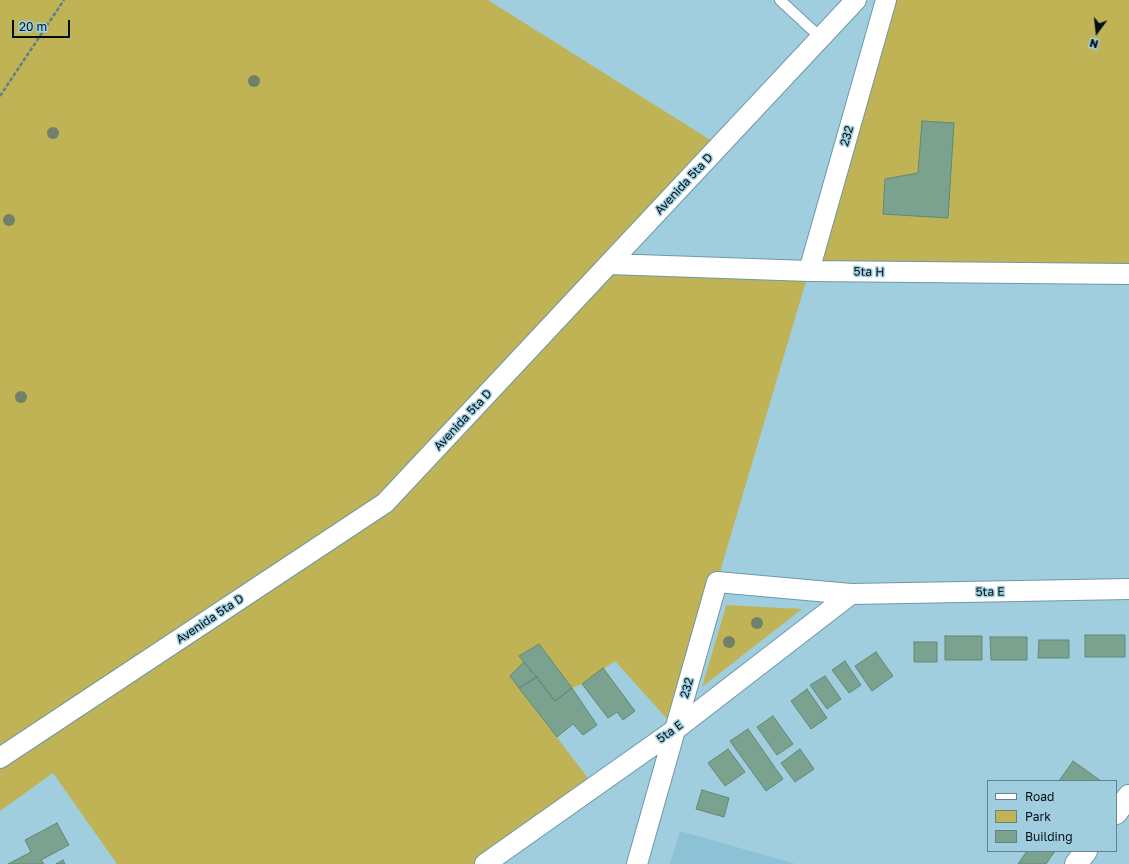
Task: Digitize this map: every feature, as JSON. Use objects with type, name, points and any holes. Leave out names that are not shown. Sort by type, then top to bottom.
[{"type":"street","name":"Avenida 5ta D","points":[[0,758],[384,503],[856,0]]},
{"type":"street","name":"232","points":[[809,271],[886,0]]},
{"type":"street","name":"5ta H","points":[[609,264],[809,271],[1129,274]]},
{"type":"street","name":"232","points":[[637,864],[717,582]]},
{"type":"street","name":"5ta E","points":[[717,582],[851,594],[1129,590]]},
{"type":"street","name":"5ta E","points":[[485,864],[676,728],[851,594]]},
{"type":"street","points":[[1117,812],[1129,796]]},
{"type":"street","points":[[1076,864],[1085,852]]},
{"type":"lane","points":[[780,0],[821,38]]},
{"type":"path","points":[[0,96],[64,0]]},
{"type":"shaded area","points":[[680,831],[796,864],[670,864]]},
{"type":"green space","points":[[0,0],[488,0],[720,146],[609,263],[808,271],[886,0],[1129,0],[1129,274],[809,271],[717,582],[676,729],[615,661],[582,684],[572,688],[539,644],[520,656],[524,662],[510,676],[594,786],[485,864],[117,864],[53,773],[0,811]]},
{"type":"green space","points":[[726,606],[802,609],[702,687]]},
{"type":"building","points":[[922,121],[954,123],[948,218],[883,214],[885,179],[918,173]]},
{"type":"building","points":[[1085,635],[1125,635],[1125,657],[1085,657]]},
{"type":"building","points":[[945,636],[982,636],[982,660],[945,660]]},
{"type":"building","points":[[990,637],[1027,637],[1027,660],[991,660]]},
{"type":"building","points":[[1039,640],[1069,640],[1069,658],[1038,658]]},
{"type":"building","points":[[914,642],[937,642],[937,662],[914,662]]},
{"type":"building","points":[[539,644],[572,688],[555,701],[519,656]]},
{"type":"building","points":[[876,652],[893,676],[872,691],[855,666]]},
{"type":"building","points":[[845,661],[861,685],[849,693],[832,670]]},
{"type":"building","points":[[524,662],[537,677],[519,688],[510,676]]},
{"type":"building","points":[[603,668],[635,711],[623,720],[617,712],[608,718],[582,684]]},
{"type":"building","points":[[825,676],[841,699],[827,709],[810,685]]},
{"type":"building","points":[[537,677],[555,701],[572,688],[597,725],[583,735],[573,724],[557,737],[519,688]]},
{"type":"building","points":[[807,689],[827,718],[811,729],[791,701]]},
{"type":"building","points":[[773,716],[793,744],[777,755],[757,727]]},
{"type":"building","points":[[748,729],[783,779],[766,791],[730,741]]},
{"type":"building","points":[[728,749],[745,772],[725,786],[708,763]]},
{"type":"building","points":[[800,749],[814,769],[795,782],[781,763]]},
{"type":"building","points":[[1073,761],[1100,780],[1060,780]]},
{"type":"building","points":[[702,790],[729,798],[724,817],[696,809]]},
{"type":"building","points":[[57,823],[69,845],[41,860],[44,864],[8,864],[31,852],[25,840]]},
{"type":"building","points":[[1026,852],[1054,852],[1046,864],[1018,864]]},
{"type":"building","points":[[63,860],[65,864],[56,864]]}]
